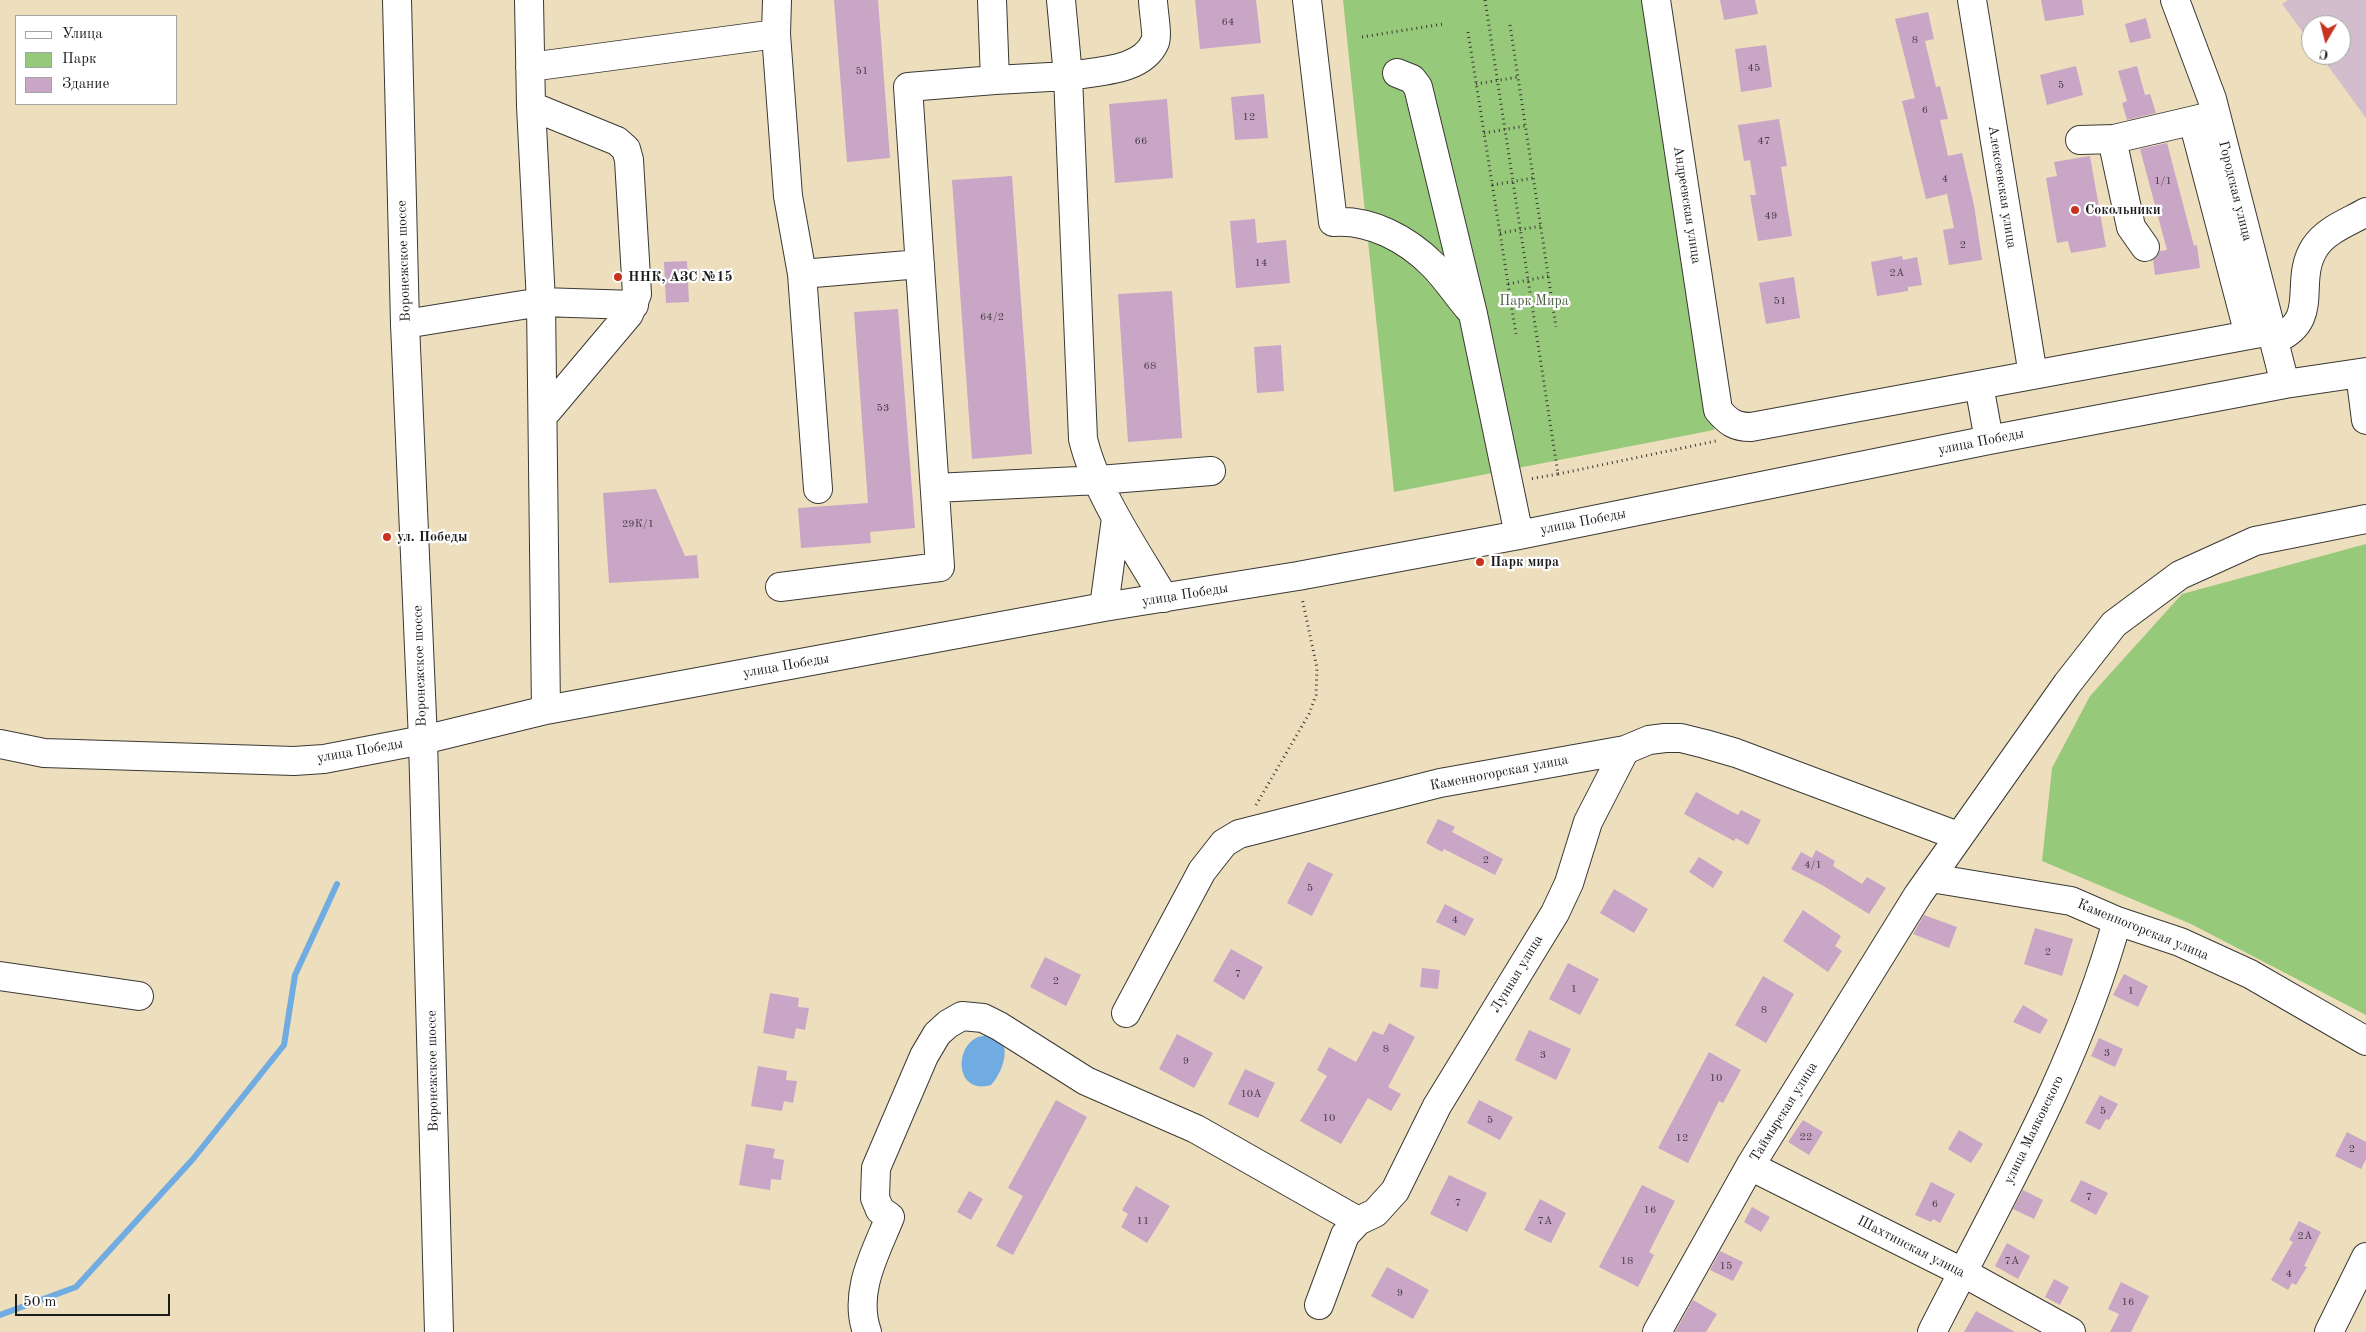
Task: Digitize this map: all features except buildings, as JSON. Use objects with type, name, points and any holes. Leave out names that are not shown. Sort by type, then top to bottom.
[{"type":"street","name":"Воронежское шоссе","points":[[397,0],[405,324],[424,740],[439,1332]]},
{"type":"street","points":[[529,0],[531,106],[541,302],[546,710]]},
{"type":"street","points":[[777,0],[776,34],[788,196],[802,274],[818,489]]},
{"type":"street","points":[[992,0],[995,80]]},
{"type":"street","points":[[1061,0],[1068,76],[1083,439],[1087,455],[1116,518],[1164,598]]},
{"type":"street","points":[[780,587],[940,567],[908,87],[1068,76],[1132,65],[1146,55],[1156,41],[1152,0]]},
{"type":"street","points":[[1307,0],[1333,222],[1345,221],[1388,232],[1432,264],[1474,314]]},
{"type":"street","name":"Андреевская улица","points":[[1656,0],[1728,419]]},
{"type":"street","name":"Алексеевская улица","points":[[1972,0],[2033,375]]},
{"type":"street","name":"Городская улица","points":[[2175,0],[2204,118],[2265,336],[2286,384]]},
{"type":"street","points":[[530,67],[776,34]]},
{"type":"street","points":[[1397,73],[1412,79],[1418,87],[1474,314],[1510,482],[1519,534]]},
{"type":"street","points":[[531,106],[617,141],[626,149],[629,160],[637,294],[629,314],[543,416]]},
{"type":"street","points":[[2080,140],[2112,139],[2204,118]]},
{"type":"street","points":[[2112,139],[2131,227],[2145,247]]},
{"type":"street","points":[[1728,419],[1751,428],[1979,384],[2265,336],[2290,334],[2300,321],[2309,260],[2315,247],[2326,235],[2366,212]]},
{"type":"street","points":[[802,274],[920,264]]},
{"type":"street","points":[[405,324],[541,302],[634,305]]},
{"type":"street","points":[[2363,372],[2366,420]]},
{"type":"street","name":"улица Победы","points":[[0,744],[44,753],[294,761],[324,759],[424,740],[546,710],[1104,607],[1298,576],[1990,440],[2286,384],[2363,372]]},
{"type":"street","points":[[1979,384],[1990,440]]},
{"type":"street","points":[[935,488],[1099,480],[1211,471]]},
{"type":"street","points":[[1104,607],[1116,518]]},
{"type":"street","name":"Таймырская улица","points":[[1657,1332],[1750,1166],[1925,887],[1958,836],[2067,684],[2114,624],[2180,575],[2255,540],[2366,519]]},
{"type":"street","name":"Каменногорская улица","points":[[1126,1013],[1202,872],[1224,843],[1239,834],[1440,783],[1625,750],[1649,740],[1681,738],[1736,753],[1958,836]]},
{"type":"street","name":"Лунная улица","points":[[1358,1221],[1375,1213],[1395,1191],[1437,1106],[1564,896],[1588,822],[1625,750]]},
{"type":"street","name":"Каменногорская улица","points":[[1925,887],[2021,891],[2071,901],[2117,921],[2180,942],[2250,974],[2366,1041]]},
{"type":"street","name":"улица Маяковского","points":[[1932,1332],[2044,1115],[2104,970],[2117,921]]},
{"type":"street","points":[[0,976],[139,996]]},
{"type":"street","points":[[867,1332],[862,1318],[862,1289],[890,1217],[880,1210],[874,1198],[876,1168],[924,1056],[937,1034],[948,1024],[962,1016],[983,1018],[999,1026],[1086,1081],[1196,1129],[1358,1221],[1345,1235],[1319,1306]]},
{"type":"street","name":"Шахтинская улица","points":[[1750,1166],[1962,1272],[2071,1332]]},
{"type":"street","points":[[2328,1332],[2366,1257]]},
{"type":"path","points":[[1485,0],[1558,474]]},
{"type":"path","points":[[1362,37],[1443,24]]},
{"type":"path","points":[[1510,25],[1556,327]]},
{"type":"path","points":[[1468,32],[1516,334]]},
{"type":"path","points":[[1476,84],[1518,77]]},
{"type":"path","points":[[1484,133],[1525,126]]},
{"type":"path","points":[[1492,185],[1533,178]]},
{"type":"path","points":[[1500,234],[1541,226]]},
{"type":"path","points":[[1508,284],[1549,276]]},
{"type":"path","points":[[1510,482],[1708,444],[1728,419]]},
{"type":"path","points":[[1239,834],[1309,714],[1316,695],[1318,668],[1298,576]]},
{"type":"shaded area","points":[[2288,0],[2366,0],[2366,118],[2327,65],[2351,65],[2351,15],[2301,15],[2301,30],[2282,4]]},
{"type":"green space","name":"Парк Мира","points":[[1343,0],[1647,0],[1714,430],[1394,492]]},
{"type":"green space","points":[[2366,544],[2366,1015],[2191,924],[2042,861],[2052,768],[2090,696],[2182,594]]},
{"type":"water","points":[[988,1035],[998,1038],[1003,1044],[1005,1056],[1001,1069],[991,1085],[979,1086],[971,1083],[965,1077],[962,1069],[962,1060],[964,1051],[969,1044],[977,1037]]},
{"type":"waterway","points":[[0,1315],[76,1287],[193,1159],[284,1045],[295,975],[337,884]]},
{"type":"place","name":"Сокольники","points":[[2075,210]]},
{"type":"place","name":"ННК, АЗС №15","points":[[618,277]]},
{"type":"place","name":"ул. Победы","points":[[387,537]]},
{"type":"place","name":"Парк мира","points":[[1480,562]]}]
